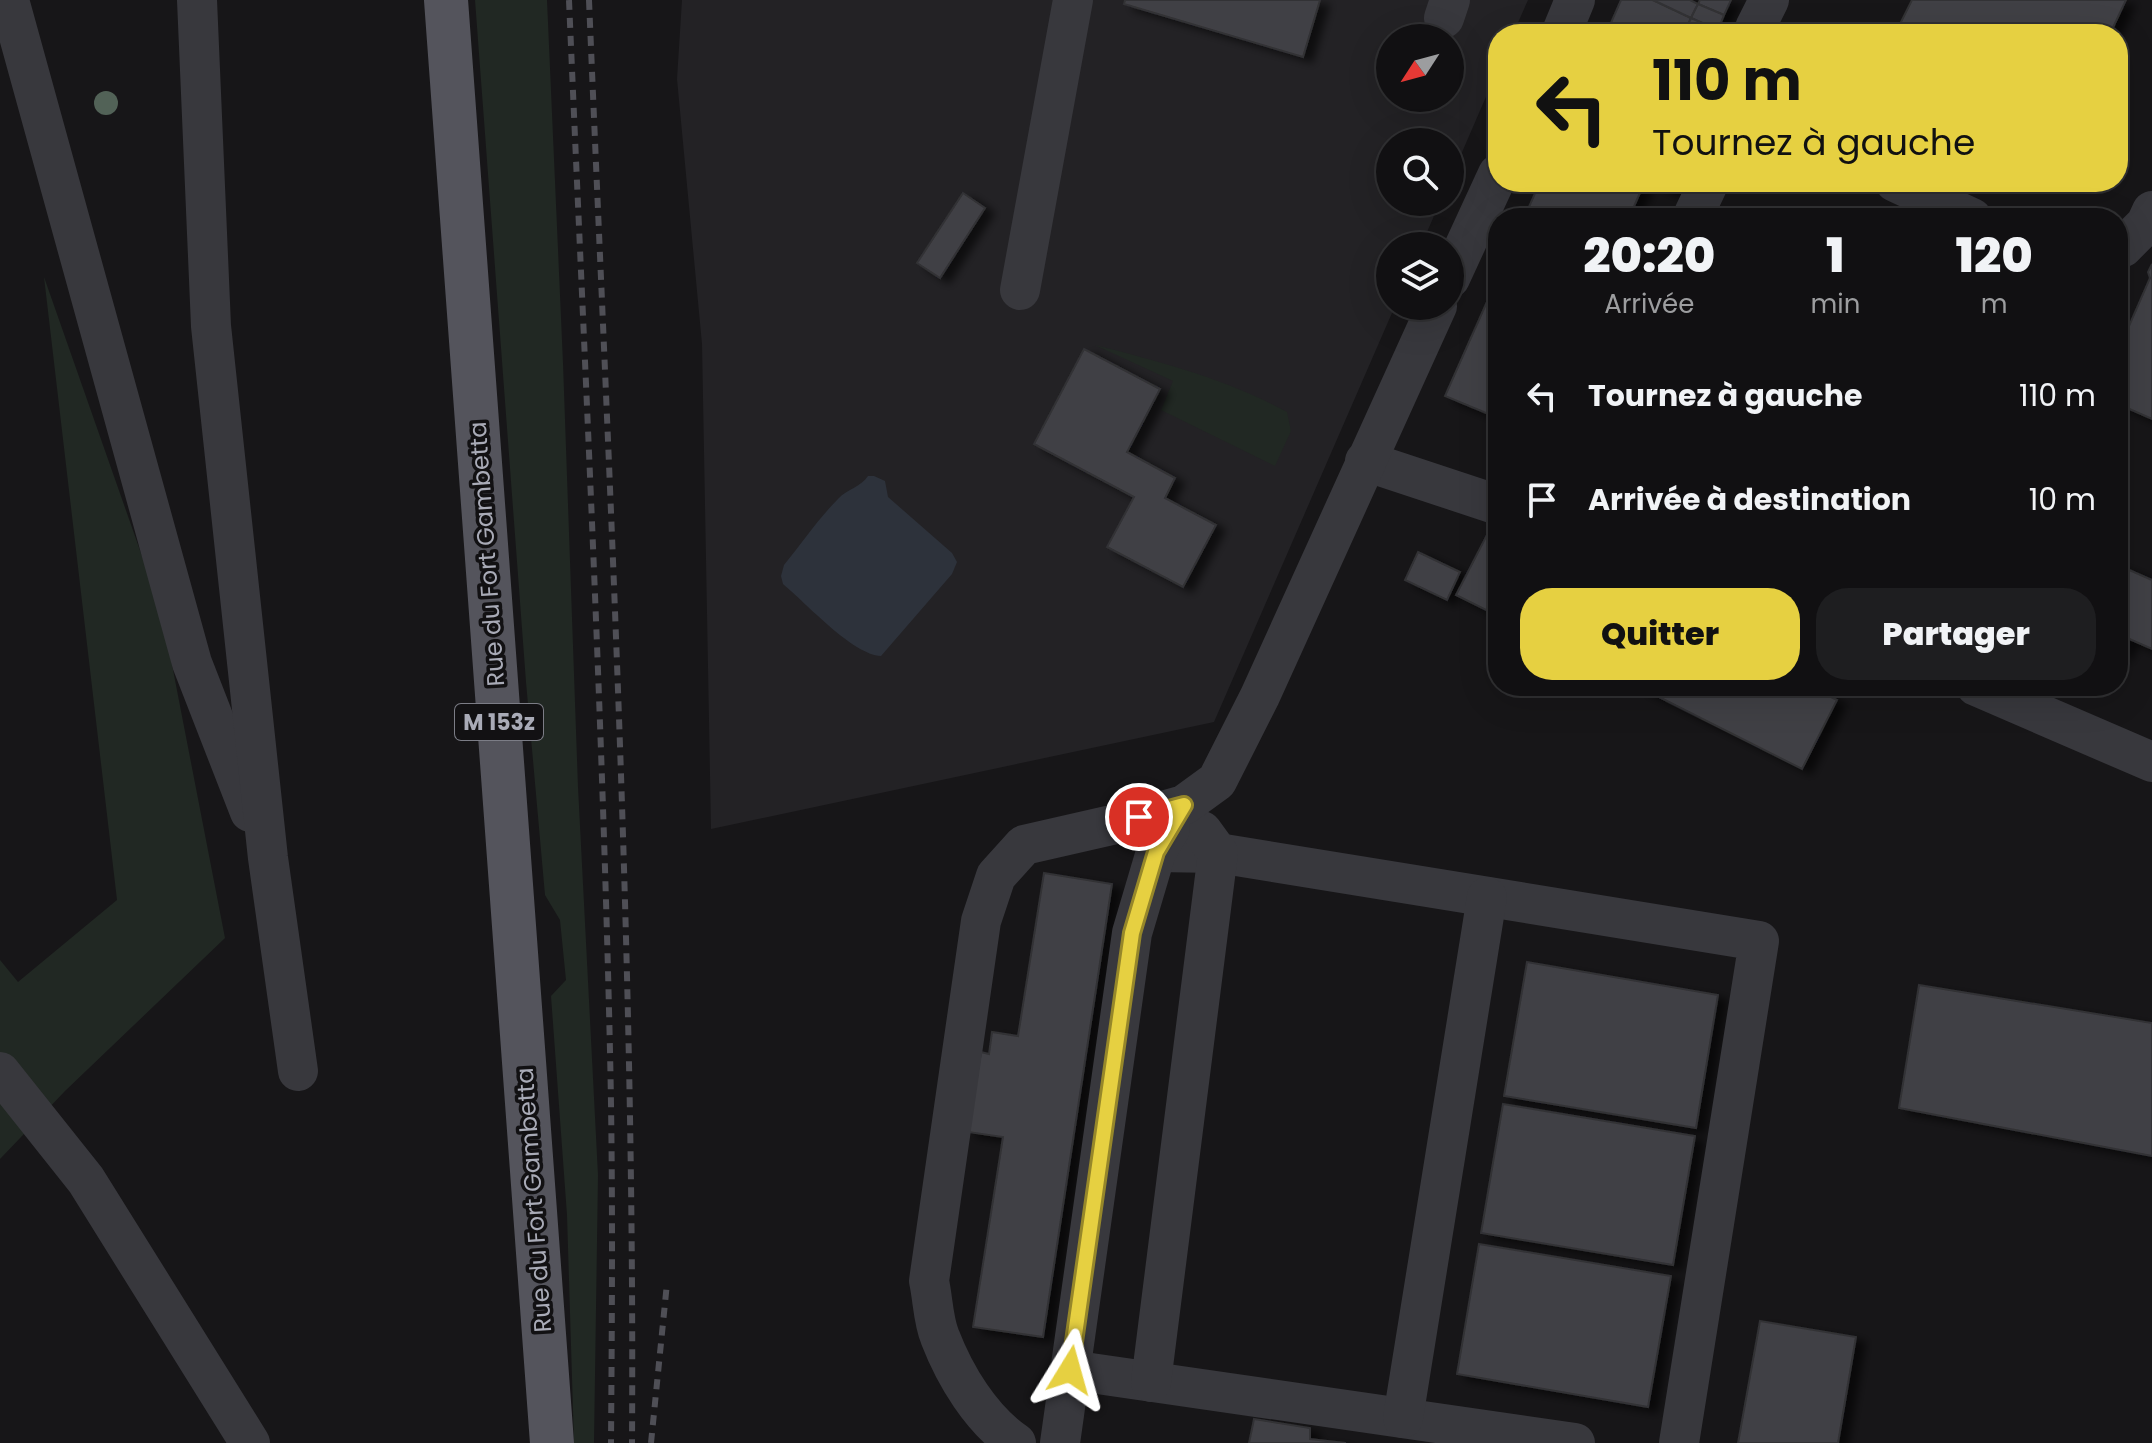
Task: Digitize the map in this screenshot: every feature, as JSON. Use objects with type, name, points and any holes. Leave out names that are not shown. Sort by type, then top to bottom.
[{"type":"main road","name":"Rue du Fort Gambetta","points":[[446,0],[552,1443]]},
{"type":"lane","points":[[9,0],[192,663],[268,858]]},
{"type":"lane","points":[[197,0],[211,326],[268,858],[298,1071]]},
{"type":"lane","points":[[1020,290],[1073,0]]},
{"type":"lane","points":[[1565,24],[1575,0]]},
{"type":"lane","points":[[1757,24],[1769,0]]},
{"type":"lane","points":[[1464,248],[1490,192]]},
{"type":"lane","points":[[1916,192],[1951,208]]},
{"type":"lane","points":[[2128,242],[2146,224],[2152,211]]},
{"type":"lane","points":[[1016,1443],[1000,1432],[965,1387],[939,1335],[929,1281],[981,921],[996,876],[1024,845],[1184,805],[1217,781],[1236,747],[1430,320]]},
{"type":"lane","points":[[1365,461],[1488,502]]},
{"type":"lane","points":[[1999,696],[2152,762]]},
{"type":"lane","points":[[1060,1443],[1132,933],[1156,852],[1184,805]]},
{"type":"lane","points":[[1151,1382],[1218,853],[1184,805]]},
{"type":"lane","points":[[1156,852],[1218,853],[1759,941],[1679,1443]]},
{"type":"lane","points":[[1403,1418],[1487,897]]},
{"type":"lane","points":[[0,1072],[86,1180],[250,1443]]},
{"type":"lane","points":[[1070,1370],[1575,1443]]},
{"type":"shaded area","points":[[475,0],[547,0],[578,787],[598,1175],[594,1443],[574,1443],[567,1215],[551,996],[566,980],[560,920],[545,895]]},
{"type":"shaded area","points":[[682,0],[1528,0],[1517,24],[1488,24],[1488,92],[1464,148],[1464,128],[1376,128],[1376,216],[1434,216],[1427,232],[1376,232],[1376,320],[1389,320],[1214,722],[711,829],[702,344],[677,79]]},
{"type":"shaded area","points":[[44,277],[162,613],[225,938],[65,1091],[0,1159],[0,960],[18,982],[117,900]]},
{"type":"shaded area","points":[[1095,345],[1217,381],[1287,412],[1291,431],[1275,466],[1161,410],[1173,381]]},
{"type":"shaded area","points":[[868,476],[885,481],[888,497],[952,553],[957,562],[952,574],[881,656],[857,647],[830,627],[783,584],[781,576],[784,565],[824,515]]},
{"type":"building","points":[[1125,0],[1320,0],[1303,57],[1124,4]]},
{"type":"building","points":[[1621,0],[1653,0],[1691,18],[1688,24],[1610,24]]},
{"type":"building","points":[[1653,0],[1690,0],[1698,4],[1691,18]]},
{"type":"building","points":[[1700,0],[1731,0],[1724,15],[1698,4]]},
{"type":"building","points":[[1912,0],[2126,0],[2115,24],[1900,24]]},
{"type":"building","points":[[1698,4],[1724,15],[1720,24],[1704,24],[1691,18]]},
{"type":"building","points":[[1691,18],[1704,24],[1688,24]]},
{"type":"building","points":[[1536,192],[1640,192],[1633,208],[1528,208]]},
{"type":"building","points":[[963,193],[985,208],[940,278],[917,263]]},
{"type":"building","points":[[2152,264],[2152,419],[2128,408],[2128,328],[2150,278],[2148,272]]},
{"type":"building","points":[[1488,299],[1488,414],[1445,396]]},
{"type":"building","points":[[1084,349],[1160,389],[1127,452],[1175,478],[1165,498],[1216,525],[1183,587],[1107,547],[1134,497],[1034,444]]},
{"type":"building","points":[[1488,533],[1488,611],[1456,595]]},
{"type":"building","points":[[1418,552],[1460,572],[1447,600],[1405,580]]},
{"type":"building","points":[[2128,569],[2152,580],[2152,649],[2128,638]]},
{"type":"building","points":[[1657,696],[1829,696],[1837,700],[1802,769]]},
{"type":"building","points":[[1044,873],[1112,884],[1043,1337],[973,1327],[1003,1137],[968,1132],[981,1052],[989,1054],[992,1032],[1018,1036]]},
{"type":"building","points":[[1527,962],[1718,995],[1696,1128],[1504,1096]]},
{"type":"building","points":[[1919,985],[2152,1023],[2152,1156],[1899,1108]]},
{"type":"building","points":[[1503,1104],[1695,1136],[1673,1265],[1481,1233]]},
{"type":"building","points":[[1479,1244],[1671,1276],[1648,1407],[1457,1374]]},
{"type":"building","points":[[1760,1321],[1856,1337],[1838,1443],[1738,1443]]},
{"type":"building","points":[[1254,1419],[1310,1428],[1310,1439],[1346,1443],[1249,1443]]},
{"type":"railway","points":[[569,0],[607,920],[612,1149],[611,1443]]},
{"type":"railway","points":[[589,0],[625,901],[632,1443]]},
{"type":"railway","points":[[651,1443],[667,1283]]},
{"type":"route","points":[[1070,1370],[1132,933],[1156,852],[1184,805],[1139,817]]}]
